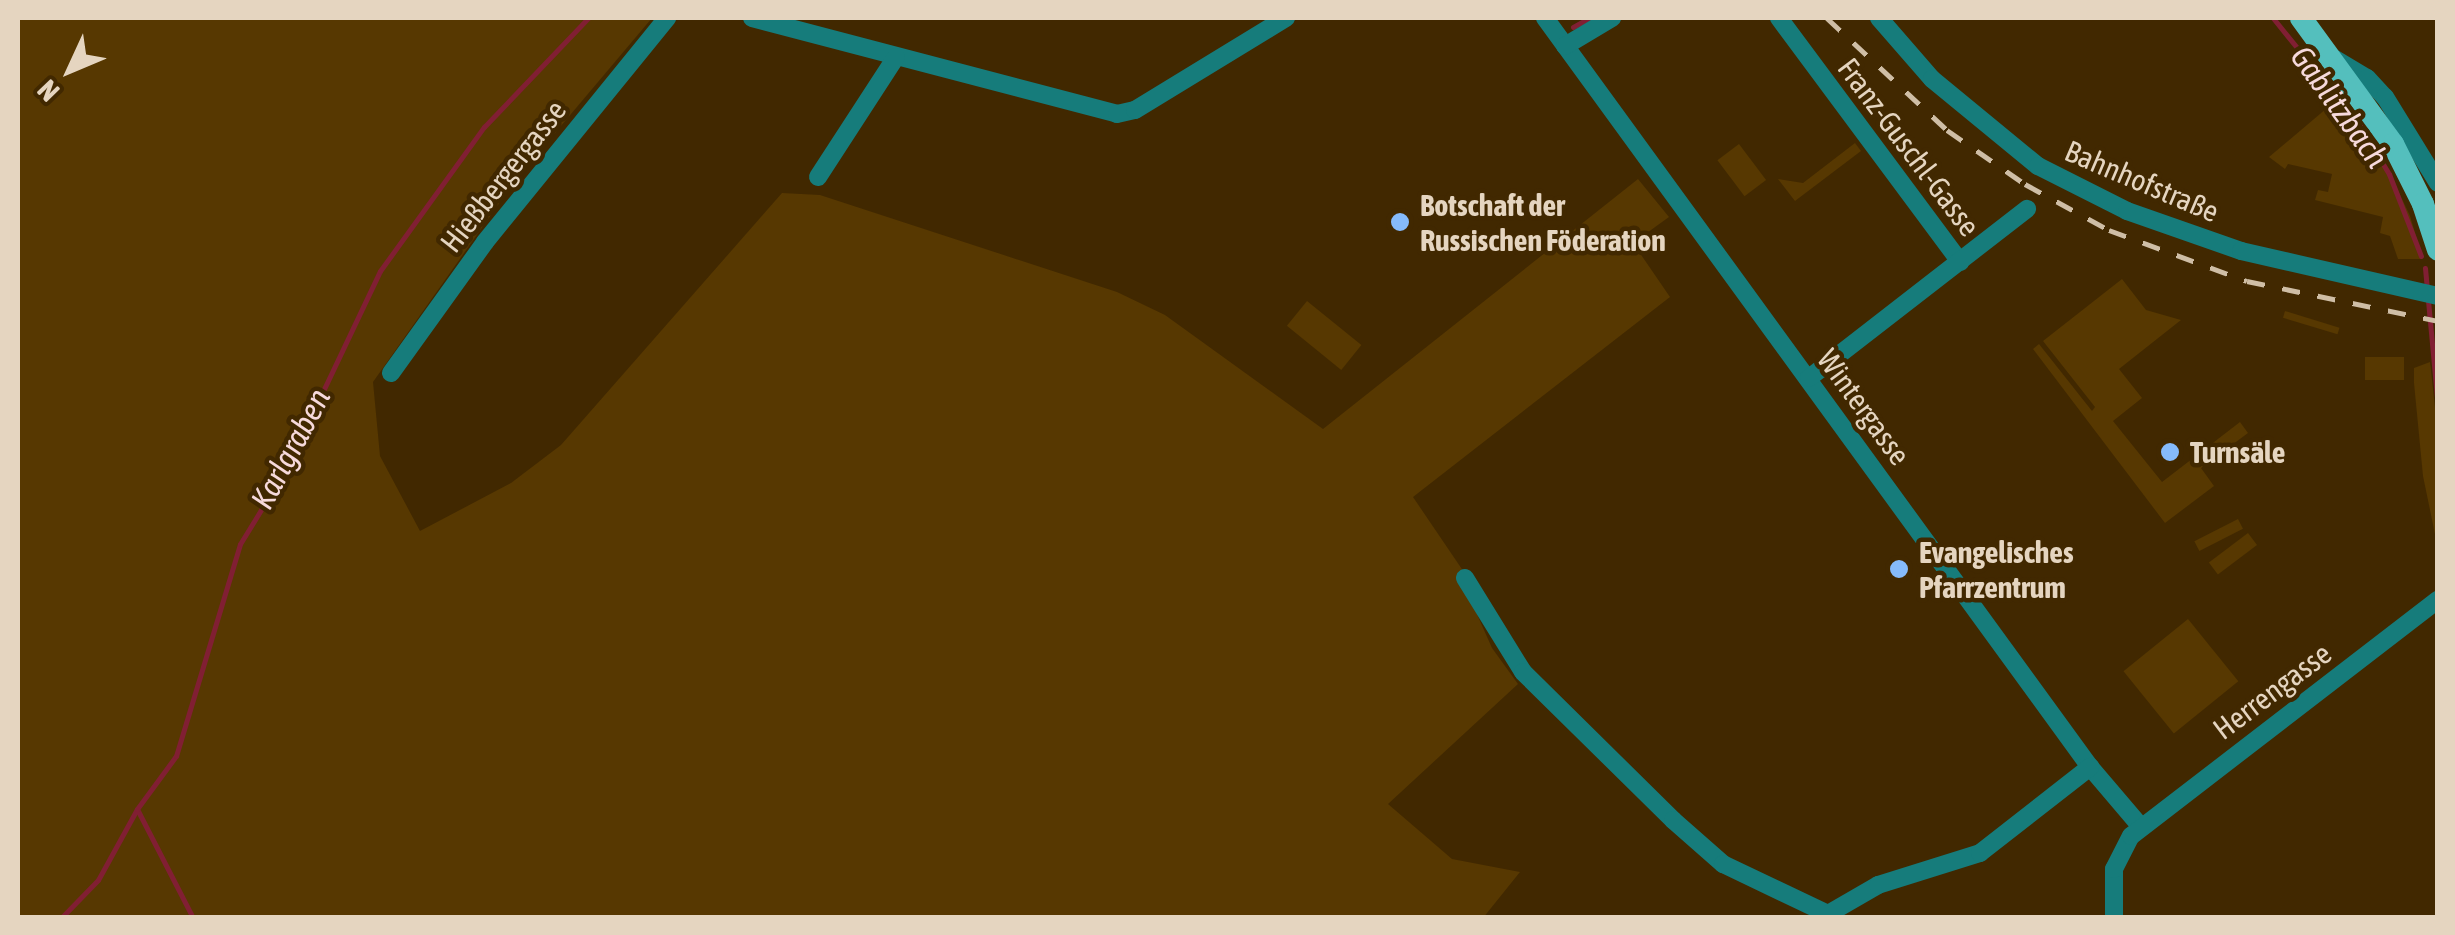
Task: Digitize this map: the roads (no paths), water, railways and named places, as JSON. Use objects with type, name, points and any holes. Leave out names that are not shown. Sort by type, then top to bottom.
[{"type":"main road","points":[[2301,18],[2393,144],[2423,204],[2438,250]]},
{"type":"street","name":"Hießbergergasse","points":[[391,373],[484,242],[666,18]]},
{"type":"street","points":[[752,18],[1117,114],[1136,110],[1286,18]]},
{"type":"street","name":"Wintergasse","points":[[1545,18],[2090,767],[2141,827]]},
{"type":"street","points":[[1565,46],[1612,18]]},
{"type":"street","name":"Franz-Guschl-Gasse","points":[[1779,18],[1960,262]]},
{"type":"street","name":"Bahnhofstraße","points":[[1879,18],[1932,80],[2038,166],[2128,210],[2224,245],[2438,296]]},
{"type":"street","points":[[818,177],[896,57]]},
{"type":"street","points":[[2334,59],[2367,78],[2385,97],[2438,183]]},
{"type":"street","points":[[1810,378],[2027,209]]},
{"type":"street","points":[[1465,578],[1524,672],[1673,820],[1723,864],[1829,916],[1878,885],[1980,853],[2090,767]]},
{"type":"street","name":"Herrengasse","points":[[2114,918],[2114,869],[2125,843],[2141,827],[2436,603]]},
{"type":"waterway","name":"Karlgraben","points":[[61,918],[98,880],[137,809],[176,756],[240,544],[286,469],[380,271],[484,127],[588,18]]},
{"type":"waterway","points":[[1573,27],[1589,18]]},
{"type":"waterway","name":"Gablitzbach","points":[[2273,18],[2358,123],[2389,174],[2421,256]]},
{"type":"waterway","name":"Gablitzbach","points":[[2425,268],[2438,409]]},
{"type":"waterway","points":[[137,809],[193,918]]},
{"type":"railway","points":[[1827,18],[1947,130],[2025,184],[2109,230],[2247,281],[2438,321]]},
{"type":"place","name":"Botschaft der Russischen Föderation","points":[[1400,222]]},
{"type":"place","name":"Turnsäle","points":[[2170,452]]},
{"type":"place","name":"Evangelisches Pfarrzentrum","points":[[1899,569]]}]
